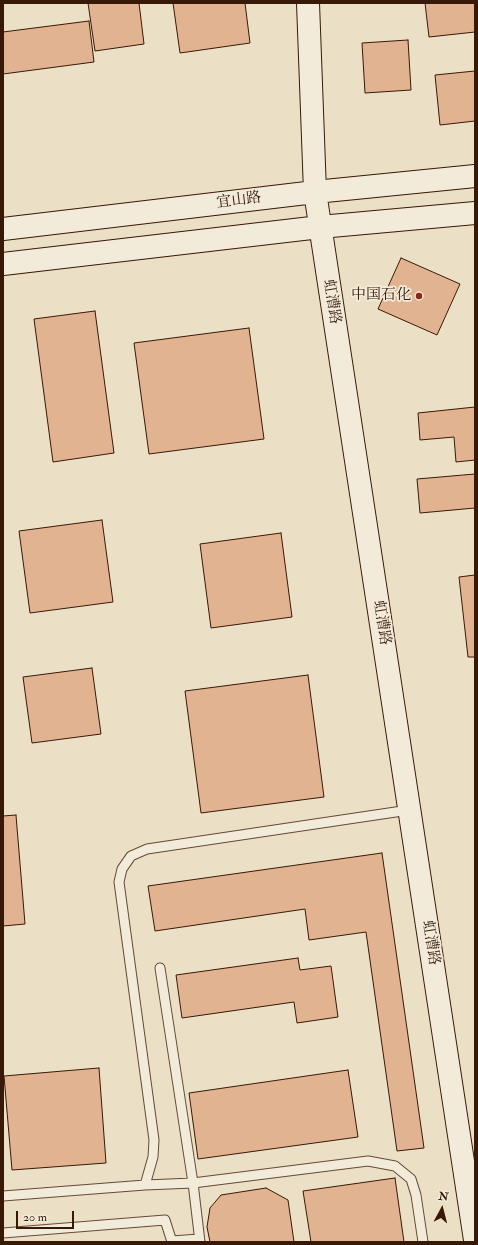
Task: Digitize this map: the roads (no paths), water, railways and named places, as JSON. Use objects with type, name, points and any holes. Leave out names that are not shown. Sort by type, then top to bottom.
[{"type":"main road","name":"虹漕路","points":[[308,3],[315,192],[475,1240]]},
{"type":"main road","name":"宜山路","points":[[3,229],[315,192],[475,176]]},
{"type":"main road","points":[[3,264],[320,227],[475,213]]},
{"type":"lane","points":[[145,1185],[153,1157],[154,1140],[119,882],[122,869],[131,856],[147,849],[409,810]]},
{"type":"lane","points":[[3,1234],[165,1220],[172,1242],[199,1240],[193,1183],[160,968]]},
{"type":"lane","points":[[3,1196],[145,1185],[193,1183],[368,1161],[395,1166],[411,1179],[416,1195],[423,1242]]},
{"type":"place","name":"中国石化","points":[[419,296]]}]
